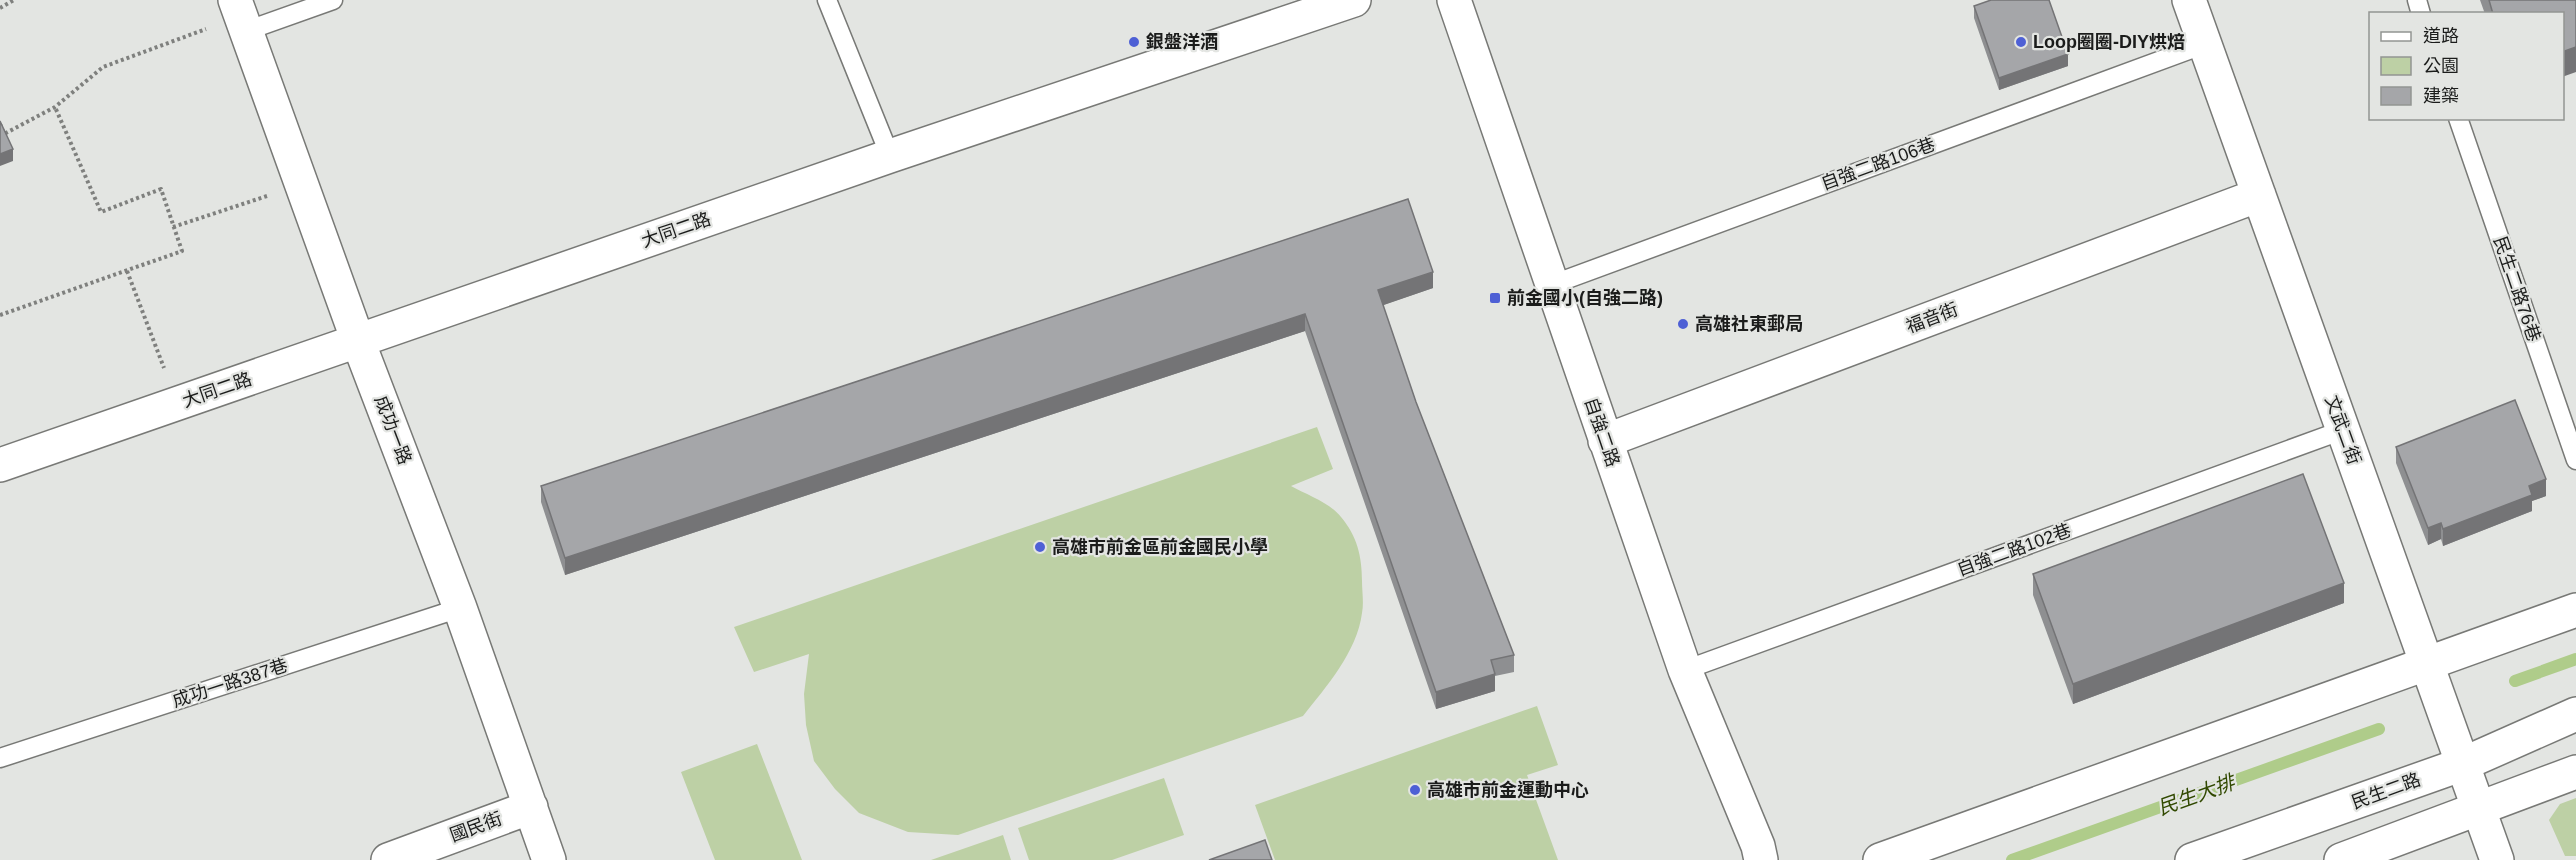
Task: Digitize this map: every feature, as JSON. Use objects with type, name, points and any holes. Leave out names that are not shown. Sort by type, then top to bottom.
[{"type":"street","name":"大同二路","points":[[0,465],[890,156],[1354,0]]},
{"type":"street","name":"自強二路","points":[[1454,0],[1685,670],[1758,846],[1761,860]]},
{"type":"street","name":"文武二街","points":[[2189,0],[2497,860]]},
{"type":"street","name":"成功一路","points":[[241,16],[358,341],[460,608],[549,860]]},
{"type":"street","name":"福音街","points":[[1605,441],[2259,195]]},
{"type":"street","points":[[1880,860],[2576,610]]},
{"type":"street","name":"民生二路","points":[[2192,860],[2463,764],[2576,714]]},
{"type":"street","points":[[2341,860],[2576,772]]},
{"type":"street","name":"國民街","points":[[388,860],[531,807]]},
{"type":"lane","points":[[241,16],[333,0]]},
{"type":"lane","points":[[827,0],[890,156]]},
{"type":"lane","name":"自強二路106巷","points":[[1551,285],[2205,44]]},
{"type":"lane","name":"民生二路76巷","points":[[2459,120],[2576,460]]},
{"type":"lane","name":"自強二路102巷","points":[[1685,670],[2343,429]]},
{"type":"lane","name":"成功一路387巷","points":[[0,758],[460,608]]},
{"type":"path","points":[[0,8],[14,0]]},
{"type":"path","points":[[0,124],[2,135],[55,107],[103,66],[241,16]]},
{"type":"path","points":[[0,315],[182,251],[161,189],[101,212],[55,107]]},
{"type":"path","points":[[173,226],[301,185]]},
{"type":"path","points":[[128,271],[178,404]]},
{"type":"green space","points":[[1317,427],[1333,469],[1291,486],[1330,507],[1341,517],[1351,532],[1358,547],[1361,563],[1363,605],[1359,627],[1347,655],[1303,716],[958,835],[908,832],[859,813],[835,789],[814,761],[806,725],[804,694],[809,654],[754,672],[734,627]]},
{"type":"green space","name":"高雄市前金運動中心","points":[[1537,706],[1558,765],[1527,775],[1558,860],[1275,860],[1255,805]]},
{"type":"green space","points":[[757,744],[802,860],[715,860],[681,772]]},
{"type":"green space","points":[[1164,778],[1184,835],[1112,860],[1029,860],[1018,828]]},
{"type":"green space","points":[[2576,798],[2576,856],[2565,856],[2549,820],[2560,804]]},
{"type":"green space","points":[[1003,835],[1011,860],[931,860]]},
{"type":"building","name":"Loop圈圈-DIY烘焙","points":[[1991,0],[2049,0],[2068,54],[1999,78],[1974,6]]},
{"type":"building","points":[[2489,0],[2576,0],[2576,47],[2564,51],[2564,12],[2492,12]]},
{"type":"building","points":[[0,121],[13,149],[0,154]]},
{"type":"building","points":[[1408,199],[1433,272],[1378,290],[1416,402],[1514,655],[1491,660],[1495,674],[1436,692],[1305,314],[565,558],[541,486]]},
{"type":"building","points":[[2515,400],[2546,479],[2529,486],[2532,495],[2443,529],[2441,523],[2428,528],[2396,447]]},
{"type":"building","points":[[2303,474],[2344,583],[2073,684],[2033,574]]},
{"type":"building","points":[[1265,840],[1272,860],[1209,860]]},
{"type":"waterway","name":"民生大排","points":[[2515,681],[2576,659]]},
{"type":"waterway","name":"民生大排","points":[[2012,860],[2379,729]]},
{"type":"place","name":"銀盤洋酒","points":[[1134,42]]},
{"type":"place","name":"Loop圈圈-DIY烘焙","points":[[2021,42]]},
{"type":"place","name":"前金國小(自強二路)","points":[[1495,298]]},
{"type":"place","name":"高雄社東郵局","points":[[1683,324]]},
{"type":"place","name":"高雄市前金區前金國民小學","points":[[1040,547]]},
{"type":"place","name":"高雄市前金運動中心","points":[[1415,790]]}]
